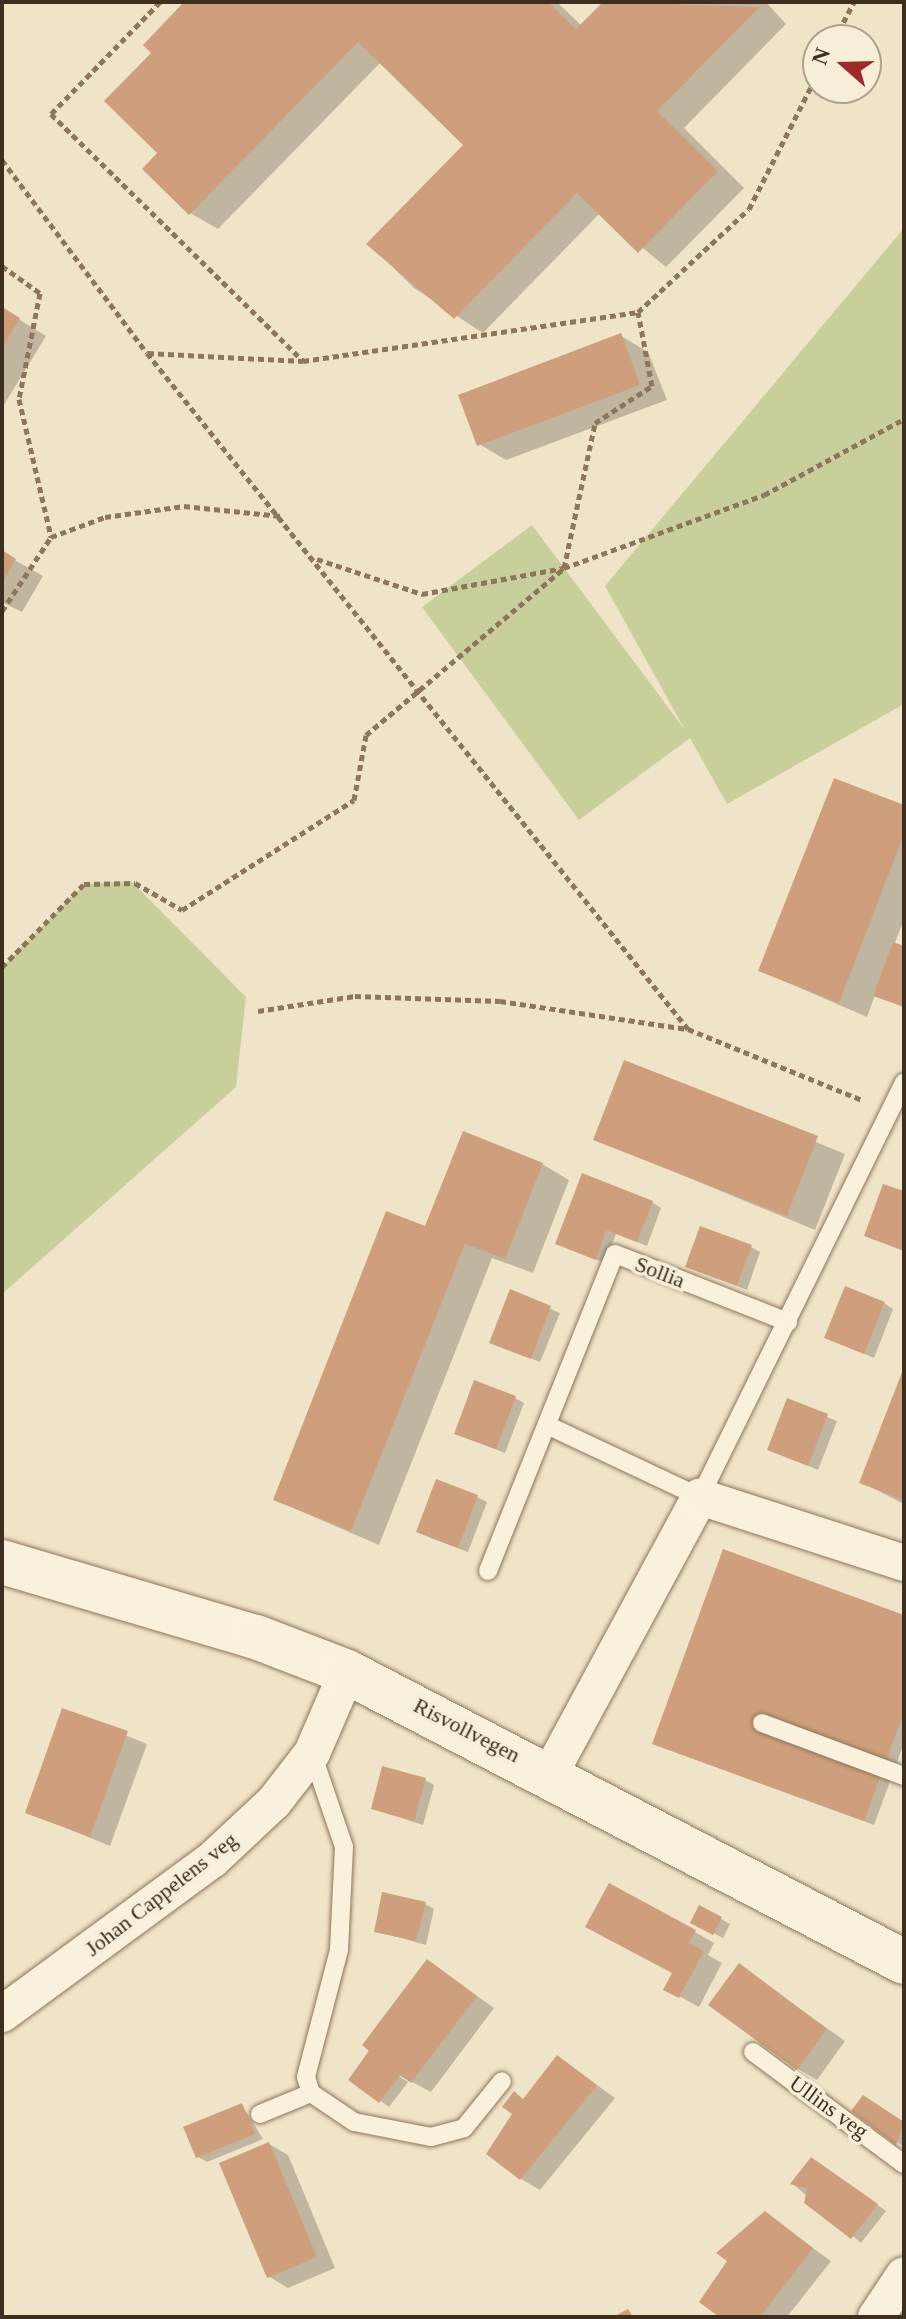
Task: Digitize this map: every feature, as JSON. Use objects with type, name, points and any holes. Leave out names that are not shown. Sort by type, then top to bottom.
[{"type":"street","points":[[551,1772],[700,1497],[904,1563]]},
{"type":"street","name":"Risvollvegen","points":[[2,1562],[256,1637],[347,1672],[551,1772],[904,1962]]},
{"type":"street","name":"Johan Cappelens veg","points":[[2,2014],[212,1860],[312,1753],[347,1672]]},
{"type":"street","points":[[876,2317],[904,2275]]},
{"type":"lane","points":[[551,1427],[700,1497],[904,1082]]},
{"type":"lane","name":"Sollia","points":[[488,1571],[551,1427],[615,1254],[788,1322]]},
{"type":"lane","points":[[762,1723],[904,1776]]},
{"type":"lane","points":[[312,1753],[344,1847],[339,1950],[306,2077],[311,2093],[354,2122],[431,2137],[464,2128],[502,2081]]},
{"type":"lane","name":"Ullins veg","points":[[753,2052],[904,2164]]},
{"type":"lane","points":[[260,2114],[311,2093]]},
{"type":"path","points":[[160,2],[51,114],[303,361]]},
{"type":"path","points":[[842,24],[854,2]]},
{"type":"path","points":[[147,353],[303,361],[638,312],[749,209],[802,104]]},
{"type":"path","points":[[2,160],[147,353],[688,1029]]},
{"type":"path","points":[[2,266],[40,293],[19,399],[51,537]]},
{"type":"path","points":[[2,967],[84,884],[135,883],[182,910],[354,800],[366,735],[421,693],[564,568],[595,423],[652,386],[638,312]]},
{"type":"path","points":[[314,558],[422,594],[564,568],[764,495],[904,419]]},
{"type":"path","points":[[2,611],[51,537],[139,509],[184,506],[280,516]]},
{"type":"path","points":[[258,1011],[355,996],[500,1001],[688,1029],[890,1111]]},
{"type":"green space","points":[[904,228],[904,704],[727,804],[690,738],[579,820],[422,607],[532,525],[685,730],[605,586]]},
{"type":"green space","points":[[131,881],[246,997],[236,1087],[2,1294],[2,967],[84,884]]},
{"type":"building","points":[[184,2],[548,2],[576,29],[603,2],[760,7],[657,111],[718,171],[638,253],[577,193],[454,319],[366,244],[463,145],[358,42],[189,215],[142,169],[157,153],[104,101],[151,53],[143,45]]},
{"type":"building","points":[[2,307],[20,318],[2,348]]},
{"type":"building","points":[[621,333],[640,385],[477,446],[458,395]]},
{"type":"building","points":[[2,550],[16,559],[2,583]]},
{"type":"building","points":[[834,778],[904,805],[904,834],[839,1003],[758,971]]},
{"type":"building","points":[[893,942],[904,946],[904,1007],[873,996]]},
{"type":"building","points":[[624,1060],[818,1136],[787,1216],[593,1140]]},
{"type":"building","points":[[463,1131],[543,1163],[505,1259],[465,1244],[351,1531],[273,1500],[386,1211],[425,1226]]},
{"type":"building","points":[[582,1173],[653,1201],[637,1242],[606,1230],[596,1260],[555,1244]]},
{"type":"building","points":[[883,1184],[904,1191],[904,1251],[864,1236]]},
{"type":"building","points":[[700,1226],[752,1245],[737,1286],[685,1267]]},
{"type":"building","points":[[845,1286],[885,1302],[864,1354],[824,1338]]},
{"type":"building","points":[[510,1289],[551,1306],[531,1359],[489,1343]]},
{"type":"building","points":[[904,1367],[904,1500],[859,1483]]},
{"type":"building","points":[[474,1380],[516,1396],[496,1449],[454,1434]]},
{"type":"building","points":[[787,1398],[828,1414],[808,1466],[767,1450]]},
{"type":"building","points":[[436,1479],[478,1495],[458,1548],[416,1532]]},
{"type":"building","points":[[723,1549],[904,1615],[904,1712],[864,1821],[652,1744]]},
{"type":"building","points":[[62,1708],[128,1731],[90,1837],[25,1813]]},
{"type":"building","points":[[382,1766],[426,1778],[414,1821],[371,1809]]},
{"type":"building","points":[[609,1883],[696,1930],[689,1943],[704,1951],[679,1998],[663,1990],[672,1973],[585,1927]]},
{"type":"building","points":[[382,1892],[426,1902],[416,1941],[374,1932]]},
{"type":"building","points":[[699,1905],[722,1917],[713,1935],[690,1923]]},
{"type":"building","points":[[427,1959],[477,1996],[411,2083],[400,2075],[379,2103],[348,2080],[369,2051],[362,2045]]},
{"type":"building","points":[[739,1963],[827,2029],[797,2070],[708,2005]]},
{"type":"building","points":[[557,2055],[597,2085],[520,2180],[486,2154],[512,2114],[502,2107],[514,2091],[523,2099]]},
{"type":"building","points":[[863,2095],[904,2122],[896,2145],[851,2111]]},
{"type":"building","points":[[242,2103],[255,2134],[196,2158],[183,2127]]},
{"type":"building","points":[[269,2142],[317,2257],[267,2278],[219,2163]]},
{"type":"building","points":[[811,2157],[878,2204],[851,2239],[804,2203],[807,2189],[790,2184]]},
{"type":"building","points":[[765,2211],[813,2248],[760,2317],[719,2317],[699,2302],[727,2261],[716,2253]]},
{"type":"building","points":[[628,2309],[633,2317],[613,2317]]}]
